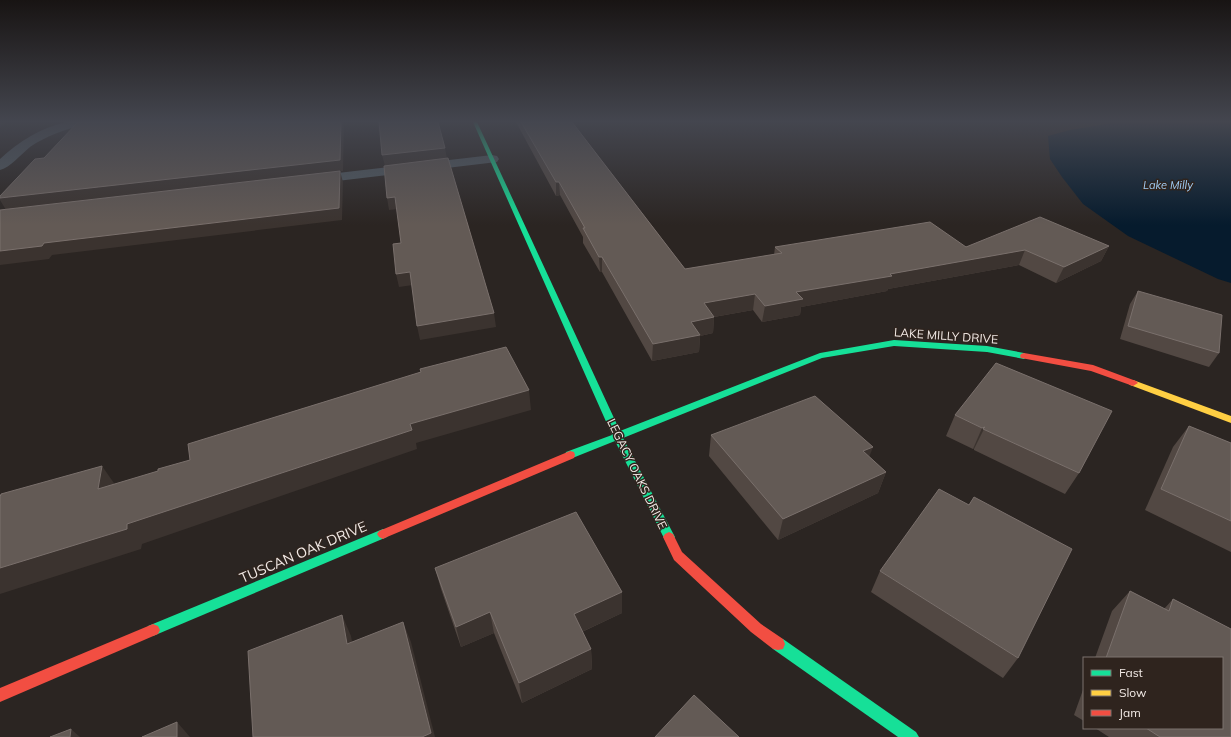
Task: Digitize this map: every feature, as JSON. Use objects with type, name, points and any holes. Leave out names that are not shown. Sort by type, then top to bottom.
[{"type":"street","points":[[0,166],[10,156]]},
{"type":"street","points":[[301,181],[492,159]]},
{"type":"street","name":"LEGACY OAKS DRIVE","points":[[492,159],[617,435],[678,556],[756,628],[911,737]]},
{"type":"street","name":"LAKE MILLY DRIVE","points":[[617,435],[820,356],[894,343],[986,348],[1093,368],[1231,420]]},
{"type":"street","name":"TUSCAN OAK DRIVE","points":[[0,695],[617,435]]},
{"type":"water","name":"Lake Milly","points":[[1050,156],[1231,156],[1231,283],[1218,279],[1128,236],[1083,204],[1050,159]]},
{"type":"building","points":[[46,156],[340,156],[340,160],[0,198],[0,196],[35,159]]},
{"type":"building","points":[[541,156],[598,156],[685,269],[782,253],[775,247],[930,222],[966,247],[1040,217],[1109,246],[1064,267],[1025,250],[890,274],[892,276],[796,292],[803,299],[765,306],[755,294],[704,303],[714,317],[691,322],[700,335],[653,344],[602,257],[599,257],[583,228],[585,228],[559,182],[556,182]]},
{"type":"building","points":[[448,158],[494,313],[417,326],[410,272],[396,274],[393,244],[401,243],[395,197],[387,198],[384,166]]},
{"type":"building","points":[[340,171],[339,208],[44,243],[42,246],[0,251],[0,210]]},
{"type":"building","points":[[1138,291],[1222,315],[1219,353],[1128,326]]},
{"type":"building","points":[[506,347],[529,390],[410,424],[412,430],[127,524],[127,529],[0,568],[1,494],[102,466],[98,489],[190,460],[188,444],[421,372],[420,369]]},
{"type":"building","points":[[996,363],[1112,411],[1079,473],[983,429],[985,427],[982,428],[955,415]]},
{"type":"building","points":[[815,396],[873,447],[863,451],[886,472],[783,519],[711,435]]},
{"type":"building","points":[[1189,426],[1231,443],[1231,521],[1161,489]]},
{"type":"building","points":[[939,489],[969,505],[974,497],[1072,549],[1018,658],[880,571]]},
{"type":"building","points":[[576,512],[622,592],[574,614],[591,649],[519,683],[490,612],[456,627],[435,568]]},
{"type":"building","points":[[1130,591],[1169,611],[1173,599],[1231,629],[1231,737],[1160,737],[1148,729],[1223,729],[1223,657],[1106,657]]},
{"type":"building","points":[[342,615],[347,644],[403,622],[431,733],[422,737],[253,737],[248,651]]},
{"type":"building","points":[[694,695],[739,737],[655,737]]},
{"type":"building","points":[[177,722],[177,737],[142,737]]},
{"type":"building","points":[[71,729],[70,737],[50,737]]},
{"type":"traffic: fast","points":[[491,156],[617,435],[669,537]]},
{"type":"traffic: fast","points":[[570,455],[820,356],[894,343],[987,349],[1024,356]]},
{"type":"traffic: fast","points":[[153,630],[383,534]]},
{"type":"traffic: fast","points":[[778,644],[911,737]]},
{"type":"traffic: slow","points":[[1133,383],[1231,420]]},
{"type":"traffic: jam","points":[[1024,356],[1093,368],[1133,383]]},
{"type":"traffic: jam","points":[[383,534],[570,455]]},
{"type":"traffic: jam","points":[[669,537],[678,556],[756,628],[778,644]]},
{"type":"traffic: jam","points":[[0,695],[153,630]]}]
